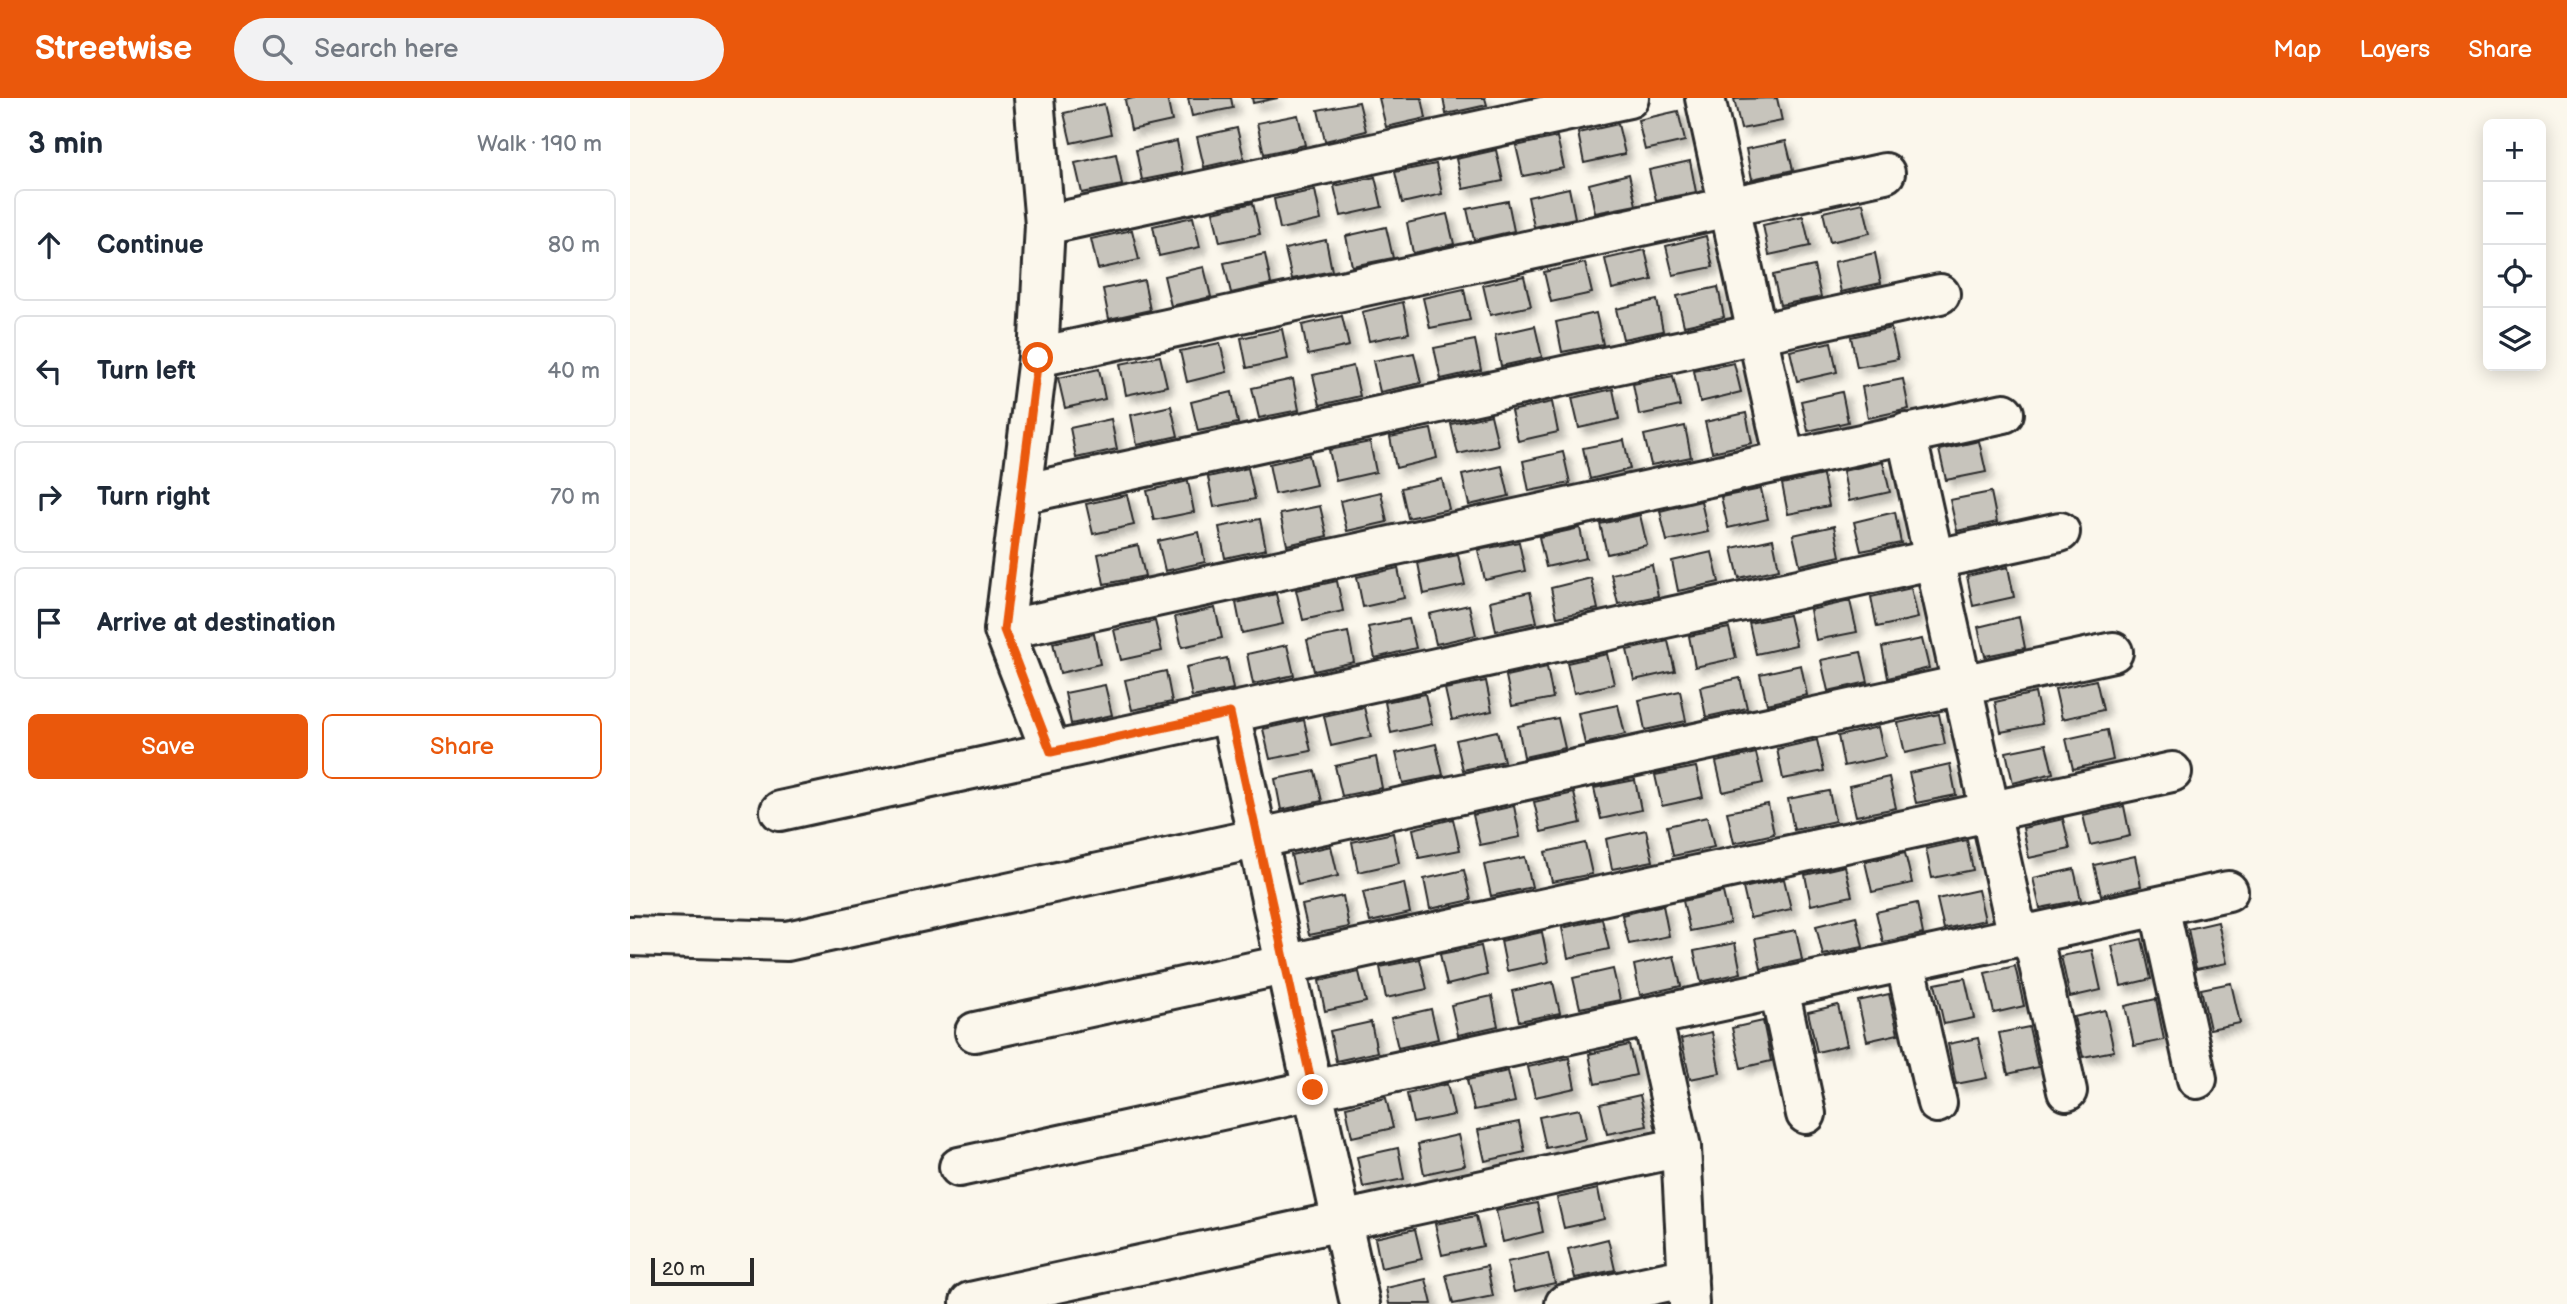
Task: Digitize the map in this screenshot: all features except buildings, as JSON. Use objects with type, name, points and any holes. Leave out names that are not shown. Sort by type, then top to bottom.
[{"type":"street","points":[[1034,98],[1045,225],[1038,358],[1004,630],[1051,752]]},
{"type":"street","points":[[1045,225],[1629,98]]},
{"type":"street","points":[[1706,98],[1785,460]]},
{"type":"street","points":[[1038,358],[1885,173]]},
{"type":"street","points":[[1021,494],[1940,294]]},
{"type":"street","points":[[1004,630],[2004,412]]},
{"type":"street","points":[[1906,433],[2014,919],[2036,951],[2067,1091]]},
{"type":"street","points":[[780,811],[2060,532]]},
{"type":"street","points":[[630,936],[786,941],[2113,652]]},
{"type":"street","points":[[1230,713],[1360,1304]]},
{"type":"street","points":[[975,1032],[2172,772]]},
{"type":"street","points":[[959,1167],[2228,891]]},
{"type":"street","points":[[2159,906],[2197,1079]]},
{"type":"street","points":[[1905,961],[1937,1103]]},
{"type":"street","points":[[1779,989],[1806,1114]]},
{"type":"street","points":[[1565,1304],[1689,1291],[1681,1147],[1652,1016]]},
{"type":"street","points":[[970,1302],[1681,1147]]},
{"type":"route","points":[[1038,358],[1004,630],[1051,752],[1230,713],[1313,1090]]}]
